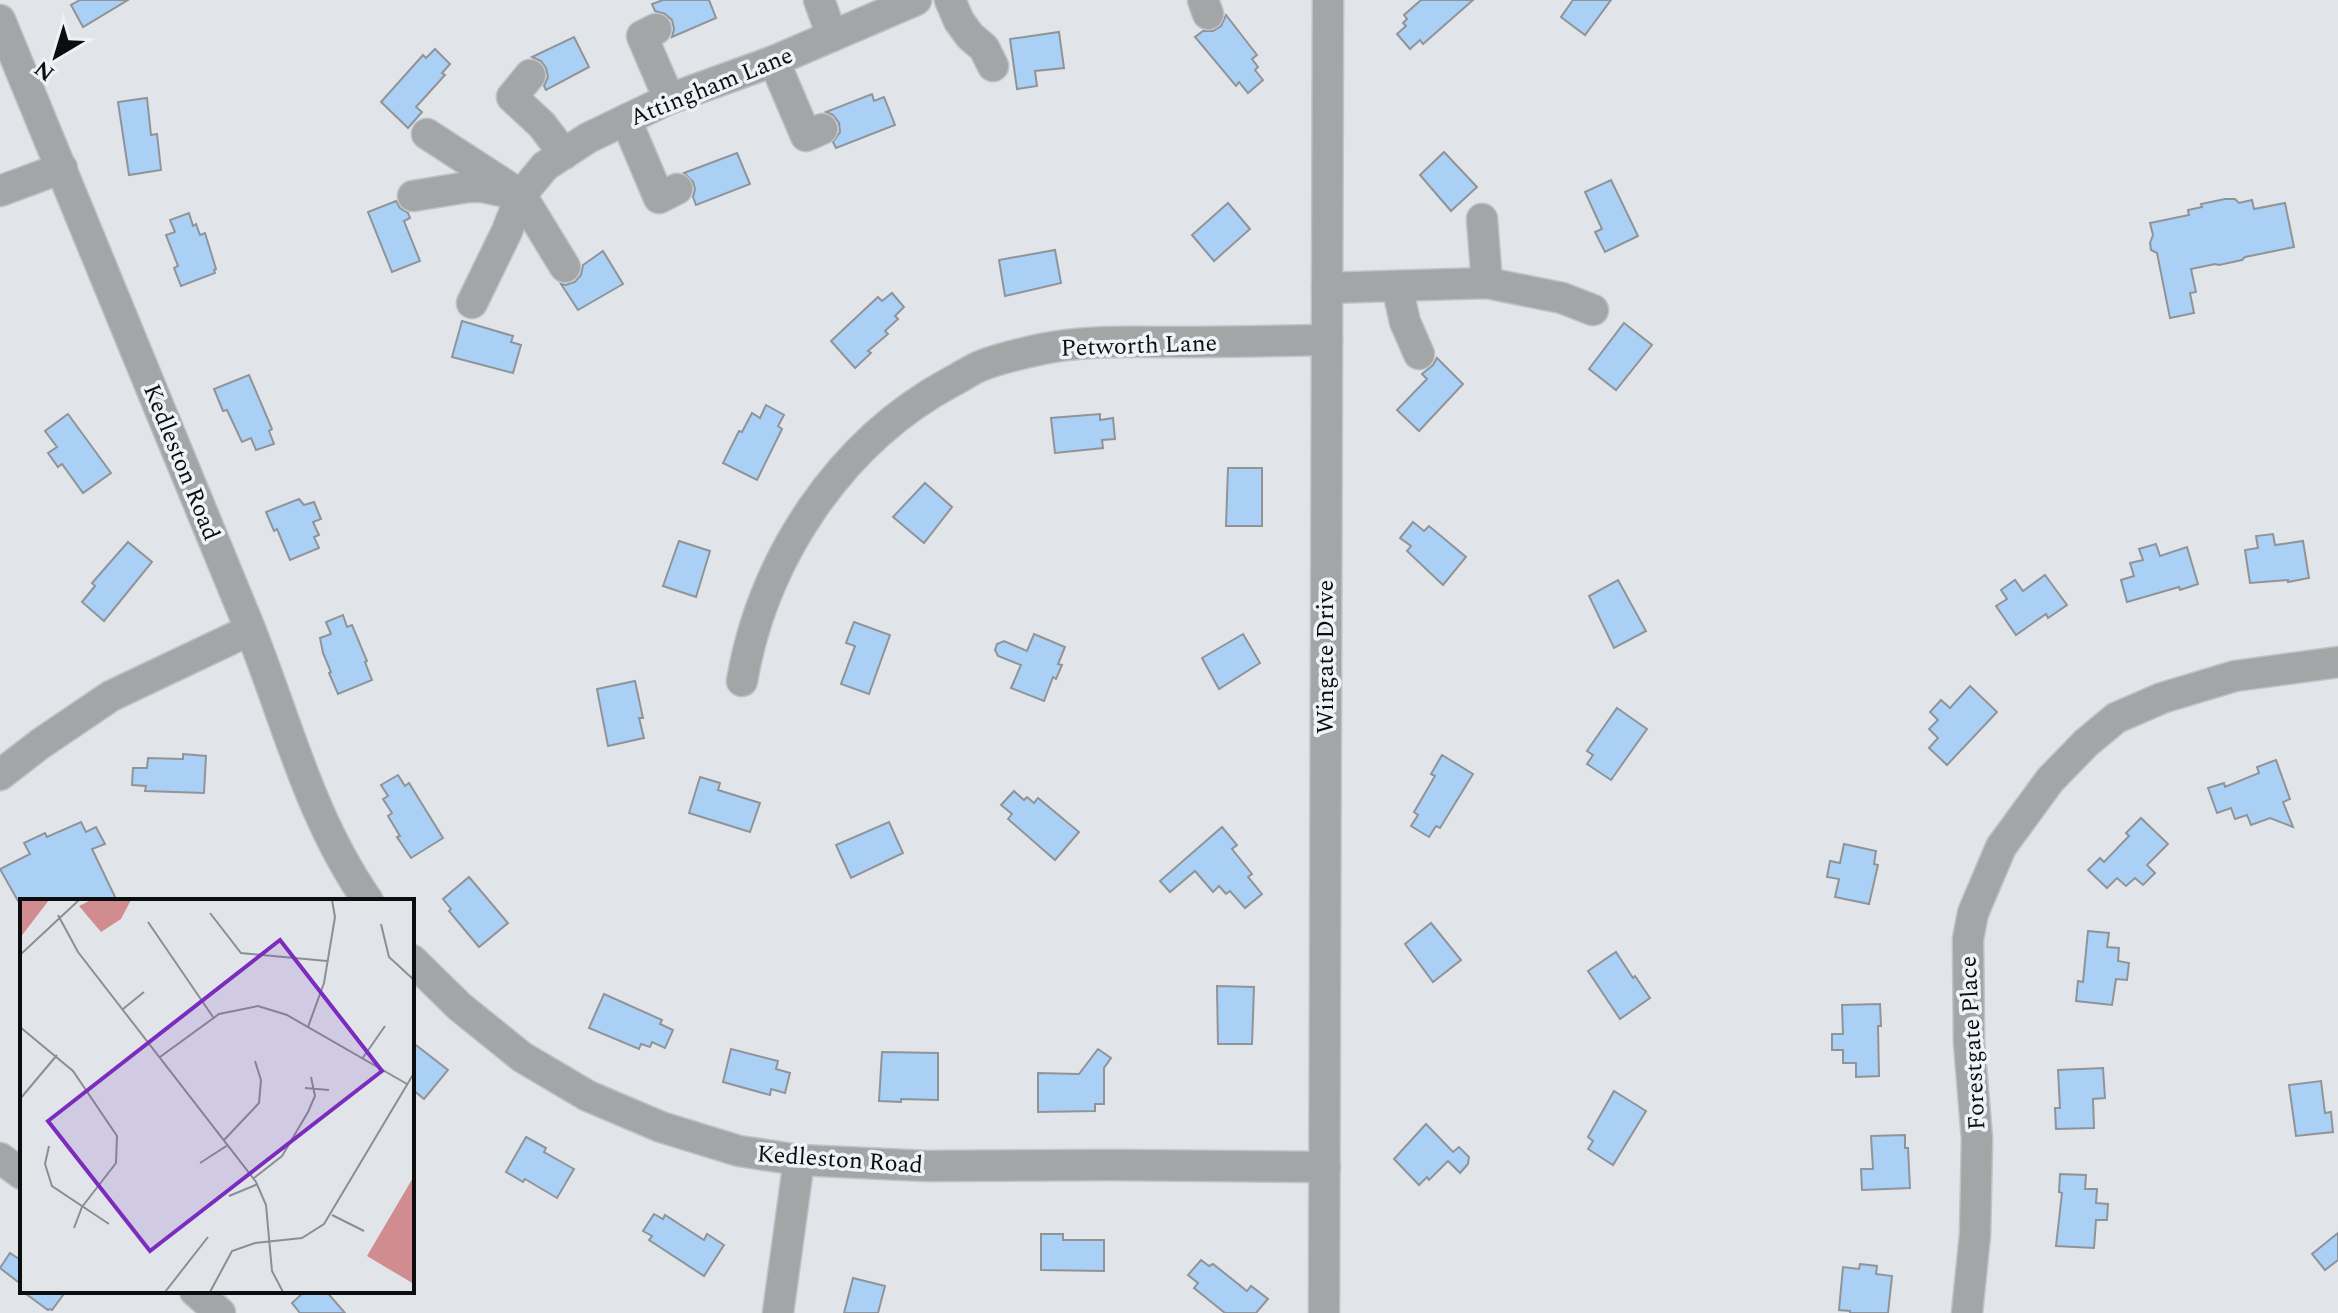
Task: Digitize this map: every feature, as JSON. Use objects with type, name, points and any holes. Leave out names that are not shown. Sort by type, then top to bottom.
[{"type":"street","points":[[819,0],[832,36]]},
{"type":"street","name":"Attingham Lane","points":[[472,303],[521,195],[545,166],[588,138],[669,99],[774,61],[916,0]]},
{"type":"street","points":[[950,0],[959,21],[984,48],[993,66]]},
{"type":"street","name":"Wingate Drive","points":[[1324,1313],[1328,0]]},
{"type":"street","name":"Kedleston Road","points":[[0,20],[250,630],[317,811],[349,874],[367,899]]},
{"type":"street","points":[[656,29],[642,36],[669,99]]},
{"type":"street","points":[[774,61],[806,136],[822,129]]},
{"type":"street","points":[[530,75],[512,97],[542,125],[564,154]]},
{"type":"street","points":[[626,120],[659,198],[677,189]]},
{"type":"street","points":[[427,134],[521,195],[565,267]]},
{"type":"street","points":[[0,191],[62,168]]},
{"type":"street","points":[[413,196],[483,187],[521,195]]},
{"type":"street","points":[[1482,219],[1487,283]]},
{"type":"street","points":[[1327,288],[1487,283],[1562,298],[1593,310]]},
{"type":"street","points":[[1397,286],[1405,322],[1419,354]]},
{"type":"street","name":"Petworth Lane","points":[[742,681],[749,641],[777,568],[798,531],[846,466],[882,430],[925,396],[982,365],[1043,349],[1095,342],[1327,340]]},
{"type":"street","points":[[0,775],[111,696],[250,630]]},
{"type":"street","name":"Forestgate Place","points":[[1967,1313],[1975,1235],[1977,1139],[1969,1043],[1968,939],[1973,913],[2001,847],[2050,780],[2116,718],[2197,686],[2235,676],[2338,662]]},
{"type":"street","name":"Kedleston Road","points":[[414,962],[460,1007],[522,1057],[588,1096],[661,1127],[739,1151],[799,1160],[927,1166],[1325,1167]]},
{"type":"street","points":[[0,1158],[20,1173]]},
{"type":"street","points":[[778,1313],[799,1160]]},
{"type":"street","points":[[197,1293],[220,1313]]},
{"type":"building","points":[[80,0],[128,0],[83,27],[71,5]]},
{"type":"building","points":[[663,0],[709,0],[716,18],[672,37],[672,20],[655,11],[652,4]]},
{"type":"building","points":[[1421,0],[1473,0],[1423,44],[1420,40],[1410,49],[1397,34],[1406,26],[1403,23],[1407,19],[1404,15]]},
{"type":"building","points":[[1573,0],[1611,0],[1585,35],[1561,17]]},
{"type":"building","points":[[1226,15],[1257,55],[1252,59],[1258,67],[1255,70],[1263,80],[1248,93],[1239,82],[1236,86],[1195,37],[1203,31],[1213,31],[1221,26]]},
{"type":"building","points":[[1059,32],[1064,68],[1035,71],[1037,86],[1017,89],[1010,39]]},
{"type":"building","points":[[574,37],[589,67],[546,90],[546,68],[541,61],[532,57]]},
{"type":"building","points":[[435,49],[450,64],[442,73],[445,75],[416,107],[422,112],[408,128],[381,102],[423,55],[426,58]]},
{"type":"building","points":[[872,94],[874,101],[884,97],[895,125],[836,148],[833,142],[840,132],[839,123],[826,112]]},
{"type":"building","points":[[147,98],[151,135],[157,134],[161,170],[129,175],[118,102]]},
{"type":"building","points":[[1444,152],[1477,187],[1451,211],[1420,175]]},
{"type":"building","points":[[737,153],[750,184],[696,205],[693,182],[684,173]]},
{"type":"building","points":[[1611,180],[1638,236],[1605,252],[1595,232],[1602,229],[1585,192]]},
{"type":"building","points":[[2235,199],[2239,203],[2252,200],[2254,209],[2285,203],[2294,247],[2191,269],[2196,292],[2190,293],[2194,313],[2170,318],[2157,253],[2151,250],[2153,235],[2150,223],[2189,215],[2188,210],[2202,207],[2201,204]]},
{"type":"building","points":[[396,201],[410,218],[404,221],[420,261],[392,272],[368,212]]},
{"type":"building","points":[[1228,203],[1250,229],[1214,261],[1192,235]]},
{"type":"building","points":[[189,213],[200,235],[205,233],[216,269],[215,273],[181,286],[174,268],[178,266],[166,235],[175,232],[170,220]]},
{"type":"building","points":[[1055,250],[1061,283],[1005,296],[999,260]]},
{"type":"building","points":[[603,251],[623,284],[578,310],[561,284],[575,282],[581,275],[583,265]]},
{"type":"building","points":[[892,293],[904,307],[895,316],[898,319],[885,331],[888,334],[868,351],[871,353],[855,368],[831,341],[878,297],[882,301]]},
{"type":"building","points":[[462,321],[513,336],[511,342],[521,345],[513,373],[452,357]]},
{"type":"building","points":[[1624,323],[1652,345],[1616,390],[1589,369]]},
{"type":"building","points":[[1437,358],[1463,384],[1419,431],[1397,410],[1427,379],[1422,374]]},
{"type":"building","points":[[249,375],[272,429],[269,431],[274,444],[256,450],[251,438],[242,442],[214,389]]},
{"type":"building","points":[[766,405],[784,415],[778,426],[782,429],[757,480],[723,463],[752,413],[760,418]]},
{"type":"building","points":[[68,414],[111,473],[83,493],[62,464],[58,467],[48,453],[57,447],[45,431]]},
{"type":"building","points":[[1100,414],[1100,420],[1113,418],[1115,439],[1102,440],[1103,448],[1055,453],[1051,418]]},
{"type":"building","points":[[1228,468],[1262,468],[1262,526],[1226,526]]},
{"type":"building","points":[[925,483],[952,507],[924,543],[893,517]]},
{"type":"building","points":[[299,499],[304,505],[314,502],[321,519],[313,522],[319,535],[314,537],[319,548],[290,560],[266,512]]},
{"type":"building","points":[[1413,522],[1424,531],[1429,526],[1466,557],[1443,585],[1407,551],[1411,546],[1400,538]]},
{"type":"building","points":[[2273,534],[2275,545],[2303,541],[2309,578],[2250,583],[2245,550],[2258,548],[2256,536]]},
{"type":"building","points":[[679,541],[710,551],[696,597],[663,586]]},
{"type":"building","points":[[128,542],[152,562],[104,621],[82,602],[95,586],[92,583]]},
{"type":"building","points":[[2156,544],[2160,556],[2187,547],[2198,584],[2127,602],[2121,580],[2134,576],[2130,563],[2143,560],[2139,549]]},
{"type":"building","points":[[2045,575],[2067,605],[2048,618],[2046,614],[2016,635],[1996,606],[2007,599],[2001,590],[2015,580],[2023,591]]},
{"type":"building","points":[[1618,580],[1646,631],[1614,648],[1589,596]]},
{"type":"building","points":[[343,615],[347,627],[352,625],[372,680],[338,694],[320,638],[331,634],[326,622]]},
{"type":"building","points":[[854,622],[890,635],[869,694],[841,684],[855,646],[846,643]]},
{"type":"building","points":[[1034,634],[1065,647],[1058,664],[1062,665],[1056,679],[1053,677],[1044,701],[1011,688],[1021,665],[998,656],[995,650],[997,644],[1004,641],[1027,651]]},
{"type":"building","points":[[1243,634],[1260,663],[1219,689],[1202,658]]},
{"type":"building","points":[[635,681],[644,738],[608,746],[597,689]]},
{"type":"building","points":[[1970,686],[1997,712],[1947,765],[1929,748],[1938,738],[1929,729],[1938,720],[1930,712],[1941,700],[1950,708]]},
{"type":"building","points":[[1617,708],[1647,729],[1611,780],[1587,764],[1593,755],[1587,751]]},
{"type":"building","points":[[183,754],[206,756],[204,793],[145,791],[146,786],[132,785],[133,768],[147,768],[148,758],[183,759]]},
{"type":"building","points":[[1442,755],[1473,774],[1440,828],[1436,826],[1429,837],[1411,826],[1418,815],[1414,812],[1435,776],[1431,774]]},
{"type":"building","points":[[2276,760],[2290,799],[2283,802],[2293,827],[2270,818],[2251,825],[2247,815],[2235,819],[2231,808],[2217,813],[2208,788],[2224,783],[2225,787],[2259,773],[2257,767]]},
{"type":"building","points":[[398,775],[405,786],[409,783],[443,838],[411,858],[397,837],[400,836],[388,816],[392,813],[383,799],[388,796],[381,785]]},
{"type":"building","points":[[700,777],[720,783],[718,790],[760,803],[750,832],[689,813]]},
{"type":"building","points":[[1014,791],[1024,800],[1027,797],[1034,803],[1038,798],[1079,832],[1055,860],[1008,819],[1012,814],[1001,805]]},
{"type":"building","points":[[2141,818],[2168,844],[2147,865],[2155,873],[2143,885],[2135,878],[2126,886],[2117,878],[2107,888],[2088,870],[2100,858],[2104,862],[2129,836],[2126,833]]},
{"type":"building","points":[[81,822],[86,832],[96,827],[105,844],[92,849],[116,899],[18,901],[0,869],[30,854],[24,843],[45,833],[47,837]]},
{"type":"building","points":[[889,822],[903,853],[851,878],[836,845]]},
{"type":"building","points":[[1222,827],[1237,845],[1232,849],[1252,874],[1248,877],[1262,894],[1245,908],[1230,891],[1226,894],[1219,886],[1213,892],[1195,871],[1170,892],[1160,881]]},
{"type":"building","points":[[1844,844],[1876,851],[1874,864],[1878,865],[1869,904],[1835,897],[1839,879],[1827,877],[1830,861],[1840,863]]},
{"type":"building","points":[[469,877],[508,923],[479,947],[443,899]]},
{"type":"building","points":[[1431,923],[1461,960],[1433,982],[1405,944]]},
{"type":"building","points":[[2088,931],[2109,933],[2107,947],[2119,948],[2118,961],[2129,963],[2127,980],[2116,979],[2112,1005],[2076,1001],[2078,981],[2083,982]]},
{"type":"building","points":[[1616,952],[1650,998],[1620,1019],[1588,971]]},
{"type":"building","points":[[1217,986],[1254,987],[1252,1044],[1218,1044]]},
{"type":"building","points":[[604,994],[662,1020],[660,1024],[673,1030],[665,1048],[652,1042],[650,1047],[641,1044],[639,1049],[589,1028]]},
{"type":"building","points":[[1880,1004],[1879,1076],[1856,1077],[1856,1063],[1843,1063],[1843,1050],[1832,1050],[1832,1034],[1843,1034],[1842,1005]]},
{"type":"building","points":[[414,1044],[448,1070],[424,1099],[414,1091]]},
{"type":"building","points":[[731,1049],[778,1061],[776,1069],[790,1073],[785,1093],[771,1089],[770,1095],[723,1082]]},
{"type":"building","points":[[1098,1049],[1111,1058],[1104,1068],[1104,1104],[1095,1104],[1095,1111],[1038,1112],[1038,1073],[1079,1074]]},
{"type":"building","points":[[882,1052],[938,1053],[938,1100],[879,1101]]},
{"type":"building","points":[[2103,1068],[2105,1098],[2093,1099],[2094,1128],[2056,1129],[2055,1108],[2060,1108],[2058,1070]]},
{"type":"building","points":[[2321,1081],[2325,1113],[2331,1112],[2333,1132],[2296,1136],[2289,1085]]},
{"type":"building","points":[[1614,1091],[1646,1111],[1613,1165],[1588,1149],[1593,1141],[1588,1137]]},
{"type":"building","points":[[1426,1124],[1453,1152],[1459,1147],[1469,1157],[1468,1164],[1460,1173],[1448,1161],[1429,1180],[1427,1177],[1419,1185],[1394,1159]]},
{"type":"building","points":[[1905,1135],[1910,1188],[1862,1190],[1861,1169],[1873,1169],[1871,1136]]},
{"type":"building","points":[[526,1137],[546,1148],[544,1152],[574,1169],[557,1198],[506,1172]]},
{"type":"building","points":[[2060,1174],[2086,1175],[2085,1189],[2097,1189],[2096,1203],[2108,1204],[2107,1220],[2096,1220],[2094,1248],[2056,1246],[2062,1193],[2059,1192]]},
{"type":"building","points":[[654,1214],[663,1219],[665,1215],[704,1240],[707,1234],[724,1245],[704,1276],[649,1240],[652,1236],[643,1231]]},
{"type":"building","points":[[2338,1233],[2338,1260],[2325,1270],[2312,1254]]},
{"type":"building","points":[[1041,1234],[1063,1234],[1063,1240],[1104,1240],[1104,1271],[1041,1270]]},
{"type":"building","points":[[10,1253],[20,1260],[20,1283],[0,1268]]},
{"type":"building","points":[[1201,1260],[1209,1266],[1213,1264],[1247,1291],[1251,1286],[1268,1299],[1256,1313],[1225,1313],[1194,1288],[1198,1283],[1188,1275]]},
{"type":"building","points":[[1860,1264],[1877,1266],[1876,1274],[1892,1276],[1888,1313],[1839,1310],[1843,1267],[1859,1269]]},
{"type":"building","points":[[853,1278],[885,1286],[878,1313],[844,1313]]},
{"type":"building","points":[[25,1293],[65,1293],[52,1310]]},
{"type":"building","points":[[303,1293],[328,1293],[345,1313],[300,1313],[292,1303]]}]
